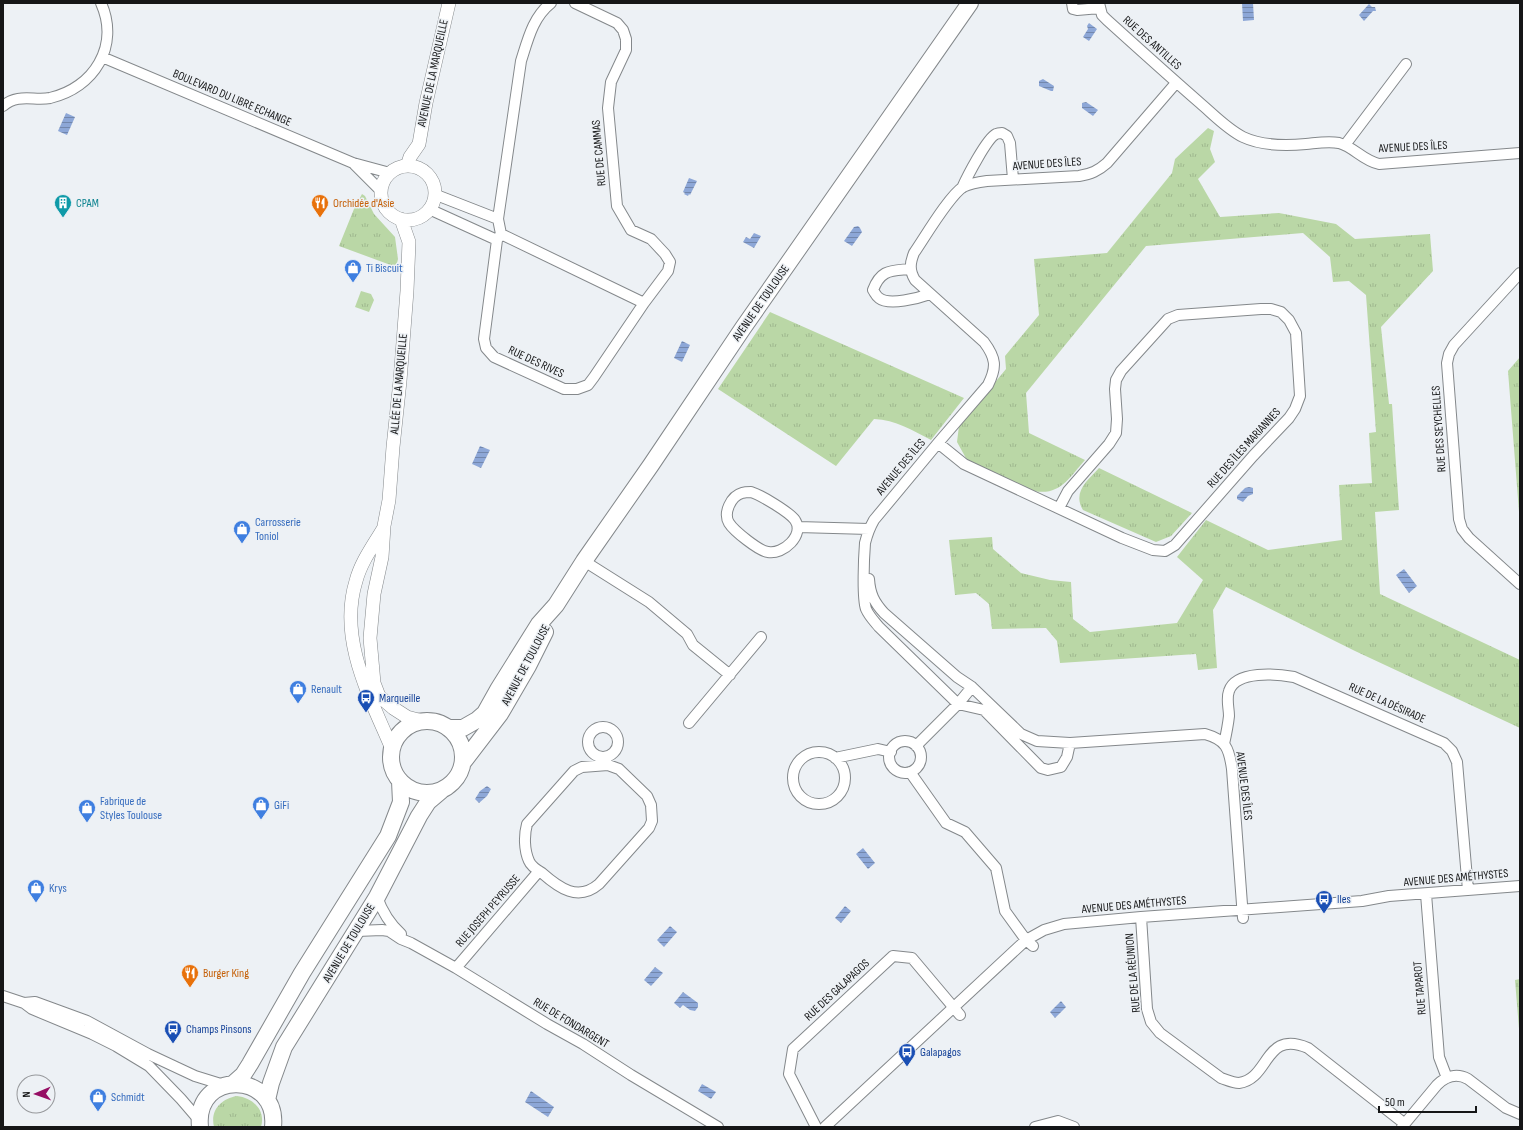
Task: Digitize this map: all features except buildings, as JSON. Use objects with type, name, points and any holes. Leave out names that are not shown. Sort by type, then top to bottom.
[{"type":"main road","name":"AVENUE DE TOULOUSE","points":[[448,728],[463,728],[477,720],[485,713],[499,688],[540,624],[556,605],[584,561],[651,465],[743,328],[970,3]]},
{"type":"main road","name":"AVENUE DE TOULOUSE","points":[[464,761],[500,714],[548,627],[556,605]]},
{"type":"main road","points":[[422,721],[436,722],[448,728],[455,734],[463,751],[464,761],[462,770],[457,779],[450,786],[441,791],[430,794],[419,793],[408,789],[395,774],[392,766],[391,757],[395,740],[406,728],[422,721]]},
{"type":"main road","name":"AVENUE DE TOULOUSE","points":[[200,1124],[200,1111],[209,1095],[243,1075],[302,973],[388,836],[400,802],[400,781]]},
{"type":"main road","name":"AVENUE DE TOULOUSE","points":[[267,1100],[271,1083],[284,1047],[377,897],[419,816],[428,802],[441,791]]},
{"type":"main road","points":[[229,1084],[246,1085],[258,1090],[267,1100],[272,1112],[273,1127]]},
{"type":"street","points":[[3,106],[11,100],[18,98],[48,98],[70,91],[79,86],[92,73],[102,57],[106,43],[107,27],[101,3]]},
{"type":"street","name":"AVENUE DE LA MARQUEILLE","points":[[425,172],[419,144],[426,103],[449,3]]},
{"type":"street","points":[[499,237],[498,219],[522,60],[535,21],[543,10],[551,3]]},
{"type":"street","name":"RUE DE CAMMAS","points":[[575,3],[617,23],[623,30],[626,39],[626,50],[611,82],[608,108],[617,206],[631,230],[651,239],[665,254],[670,262],[668,271],[644,303]]},
{"type":"street","points":[[1072,3],[1073,9],[1077,10],[1100,5]]},
{"type":"street","name":"RUE DES ANTILLES","points":[[1100,5],[1102,15],[1176,83]]},
{"type":"street","name":"BOULEVARD DU LIBRE ECHANGE","points":[[102,57],[353,163],[390,172]]},
{"type":"street","points":[[1345,145],[1406,64]]},
{"type":"street","name":"AVENUE DES ÎLES","points":[[962,188],[973,183],[980,182],[1079,176],[1090,174],[1099,170],[1107,163],[1176,83],[1230,129],[1250,140],[1275,145],[1298,145],[1328,142],[1345,145],[1362,157],[1379,164],[1520,153]]},
{"type":"street","points":[[930,294],[919,298],[890,301],[879,299],[873,290],[880,276],[887,271],[910,268],[914,253],[950,201],[962,188],[969,173],[990,139],[996,134],[1002,133],[1007,136],[1010,143],[1013,179]]},
{"type":"street","name":"AVENUE DE LA MARQUEILLE","points":[[407,166],[410,157],[419,144]]},
{"type":"street","name":"BOULEVARD DU LIBRE ECHANGE","points":[[353,163],[381,191]]},
{"type":"street","points":[[407,166],[415,167],[425,172],[430,179],[434,192],[433,201],[429,209],[424,215],[416,219],[406,221],[394,216],[386,209],[382,200],[381,191],[384,181],[390,172],[397,168],[407,166]]},
{"type":"street","points":[[434,192],[439,196],[498,219]]},
{"type":"street","points":[[429,209],[499,237],[644,303]]},
{"type":"street","name":"ALLÉE DE LA MARQUEILLE","points":[[416,219],[409,242],[400,381],[389,500],[384,526],[382,557],[374,594],[370,638],[374,683],[379,696],[407,717],[422,721]]},
{"type":"street","name":"ALLÉE DE LA MARQUEILLE","points":[[401,220],[409,242]]},
{"type":"street","name":"RUE DES RIVES","points":[[499,237],[484,339],[486,348],[494,357],[564,389],[577,389],[588,384],[644,303]]},
{"type":"street","name":"AVENUE DES ÎLES","points":[[910,268],[915,280],[984,342],[992,352],[994,362],[993,374],[988,385],[874,520],[869,529],[866,543],[863,599],[871,618],[958,704]]},
{"type":"street","name":"RUE DES SEYCHELLES","points":[[1520,274],[1454,345],[1449,354],[1447,363],[1459,518],[1462,529],[1469,538],[1520,584]]},
{"type":"street","name":"RUE DES ÎLES MARIANNES","points":[[938,443],[964,464],[1122,538],[1153,550],[1165,551],[1175,545],[1253,456],[1289,418],[1295,409],[1300,396],[1296,333],[1290,320],[1281,312],[1271,309],[1178,315],[1168,319],[1121,371],[1116,380],[1115,389],[1117,419],[1116,433],[1109,444],[1068,491],[1059,508]]},
{"type":"street","points":[[751,492],[761,495],[794,519],[798,527],[789,546],[781,551],[773,553],[763,551],[737,532],[729,524],[727,517],[728,508],[734,499],[741,493],[751,492]]},
{"type":"street","name":"ALLÉE DE LA MARQUEILLE","points":[[384,526],[364,561],[356,580],[350,618],[352,636],[359,667],[378,720],[392,749]]},
{"type":"street","points":[[798,527],[869,529]]},
{"type":"street","name":"AVENUE DES ÎLES","points":[[866,543],[869,584],[871,594],[876,603],[956,677],[972,687],[1021,734],[1037,741],[1070,743],[1205,734],[1217,738],[1224,744],[1230,753],[1243,914]]},
{"type":"street","points":[[584,561],[650,602],[687,634],[693,644],[730,675]]},
{"type":"street","points":[[689,723],[762,637]]},
{"type":"street","name":"RUE DE LA DÉSIRADE","points":[[1224,744],[1229,715],[1229,690],[1235,682],[1245,677],[1278,674],[1294,677],[1444,743],[1452,751],[1457,762],[1468,890]]},
{"type":"street","points":[[916,746],[958,704],[972,687]]},
{"type":"street","points":[[958,704],[984,710],[1041,768],[1048,770],[1061,767],[1067,757],[1070,743]]},
{"type":"street","points":[[604,726],[610,728],[614,732],[618,741],[615,751],[608,756],[603,757],[595,754],[588,747],[589,734],[592,730],[598,727],[604,726]]},
{"type":"street","points":[[901,742],[911,743],[916,746],[921,755],[919,766],[910,772],[900,772],[896,770],[890,762],[893,748],[901,742]]},
{"type":"street","points":[[836,758],[844,771],[845,780],[843,789],[837,798],[829,802],[819,804],[805,800],[798,794],[794,785],[794,776],[799,763],[810,754],[828,754],[836,758],[878,749],[891,752]]},
{"type":"street","points":[[595,754],[596,766]]},
{"type":"street","name":"RUE JOSEPH PEYRUSSE","points":[[608,756],[647,796],[651,805],[652,821],[648,828],[593,889],[581,892],[566,891],[556,886],[530,863],[526,854],[525,832],[527,824],[574,771],[582,767],[608,765],[619,769]]},
{"type":"street","points":[[910,772],[946,823],[965,832],[996,868],[1005,911],[1030,943]]},
{"type":"street","name":"RUE JOSEPH PEYRUSSE","points":[[456,968],[539,871]]},
{"type":"street","name":"AVENUE DES AMÉTHYSTES","points":[[825,1127],[957,1012],[1044,930],[1064,924],[1141,917],[1243,914],[1362,901],[1389,896],[1520,886]]},
{"type":"street","name":"RUE TAPAROT","points":[[1426,894],[1439,1057],[1447,1078]]},
{"type":"street","name":"RUE DE FONDARGENT","points":[[377,897],[381,909],[395,929],[411,943]]},
{"type":"street","name":"RUE DE LA RÉUNION","points":[[1141,917],[1147,1009],[1152,1022],[1160,1033],[1221,1078],[1240,1083],[1249,1079],[1257,1072],[1271,1053],[1279,1047],[1289,1043],[1298,1044],[1308,1048],[1403,1126]]},
{"type":"street","name":"RUE DE FONDARGENT","points":[[356,931],[389,931],[401,939],[456,968],[718,1127]]},
{"type":"street","name":"RUE DES GALAPAGOS","points":[[816,1127],[789,1074],[793,1049],[893,956],[912,958],[957,1012]]},
{"type":"street","points":[[3,996],[24,1003],[32,1009],[90,1033],[116,1046],[149,1066],[181,1099],[200,1124]]},
{"type":"street","points":[[24,1003],[35,1002],[87,1021],[154,1057],[195,1076],[229,1084]]},
{"type":"street","points":[[1403,1126],[1442,1080],[1458,1076],[1468,1079],[1506,1108],[1520,1114]]},
{"type":"street","points":[[1035,1127],[1058,1121],[1074,1127]]},
{"type":"green space","points":[[1208,128],[1214,131],[1210,149],[1215,162],[1198,179],[1220,217],[1279,213],[1336,224],[1355,239],[1430,234],[1433,271],[1381,327],[1389,404],[1392,404],[1399,510],[1375,512],[1380,594],[1520,660],[1520,728],[1355,651],[1226,587],[1213,610],[1217,668],[1198,670],[1196,654],[1060,663],[1057,641],[1046,628],[992,629],[989,604],[976,593],[955,595],[949,540],[992,537],[993,549],[1021,573],[1050,580],[1071,582],[1073,619],[1090,632],[1177,623],[1203,580],[1177,557],[1206,520],[1268,550],[1342,540],[1339,485],[1372,483],[1369,433],[1376,432],[1366,295],[1349,281],[1333,282],[1330,257],[1303,233],[1146,246],[1026,393],[1029,433],[1085,460],[1069,479],[1057,488],[1051,491],[1034,491],[967,460],[957,442],[959,426],[1006,369],[1005,356],[1039,315],[1034,259],[1107,253],[1172,173],[1175,159]]},
{"type":"green space","points":[[362,194],[365,196],[374,214],[395,237],[398,259],[396,267],[339,246],[354,209]]},
{"type":"green space","points":[[361,291],[371,294],[374,300],[369,312],[355,307]]},
{"type":"green space","points":[[770,312],[964,398],[931,440],[897,423],[874,419],[836,466],[718,389]]},
{"type":"green space","points":[[1520,357],[1520,513],[1508,371]]},
{"type":"green space","points":[[1099,468],[1192,513],[1171,536],[1156,542],[1083,510],[1079,498],[1080,492],[1086,482]]},
{"type":"green space","points":[[1520,979],[1520,1041],[1515,980]]},
{"type":"green space","points":[[237,1096],[248,1099],[257,1106],[262,1115],[261,1127],[214,1127],[214,1115],[218,1106],[231,1097]]},
{"type":"water","points":[[1242,3],[1253,3],[1254,20],[1243,21]]},
{"type":"water","points":[[1369,4],[1372,7],[1375,7],[1376,11],[1373,11],[1364,21],[1359,15]]},
{"type":"water","points":[[1089,23],[1097,29],[1089,41],[1083,37],[1088,29],[1087,26]]},
{"type":"water","points":[[1043,79],[1054,86],[1053,91],[1039,86],[1039,81]]},
{"type":"water","points":[[1086,102],[1098,110],[1093,116],[1082,108],[1082,103]]},
{"type":"water","points":[[66,113],[75,117],[67,135],[58,131]]},
{"type":"water","points":[[689,178],[697,181],[690,195],[689,194],[688,196],[683,192]]},
{"type":"water","points":[[858,226],[862,232],[852,246],[844,241],[854,227]]},
{"type":"water","points":[[754,233],[761,236],[754,248],[743,242],[746,237],[750,239]]},
{"type":"water","points":[[682,341],[690,345],[682,362],[674,358]]},
{"type":"water","points":[[480,446],[490,450],[481,468],[472,464]]},
{"type":"water","points":[[1245,488],[1253,488],[1253,494],[1248,496],[1243,502],[1237,499],[1237,496]]},
{"type":"water","points":[[1404,569],[1417,586],[1409,593],[1396,575]]},
{"type":"water","points":[[487,786],[491,789],[487,796],[479,803],[475,799],[480,791]]},
{"type":"water","points":[[863,848],[875,863],[868,869],[856,854]]},
{"type":"water","points":[[845,906],[851,911],[841,923],[835,918]]},
{"type":"water","points":[[670,926],[677,932],[664,947],[657,940]]},
{"type":"water","points":[[655,967],[663,973],[651,986],[644,980]]},
{"type":"water","points":[[683,992],[698,1003],[698,1007],[695,1011],[690,1010],[683,1005],[680,1008],[674,1003]]},
{"type":"water","points":[[1061,1001],[1066,1007],[1055,1018],[1050,1012]]},
{"type":"water","points":[[702,1084],[716,1092],[711,1099],[698,1091]]},
{"type":"water","points":[[531,1091],[554,1107],[548,1117],[525,1102]]},
{"type":"place","name":"CPAM","points":[[63,218]]},
{"type":"place","name":"Orchidée d'Asie","points":[[320,218]]},
{"type":"place","name":"Ti Biscuit","points":[[353,283]]},
{"type":"place","name":"Carrosserie Toniol","points":[[242,544]]},
{"type":"place","name":"Renault","points":[[298,704]]},
{"type":"place","name":"Marqueille","points":[[366,713]]},
{"type":"place","name":"GiFi","points":[[261,820]]},
{"type":"place","name":"Fabrique de Styles Toulouse","points":[[87,823]]},
{"type":"place","name":"Krys","points":[[36,903]]},
{"type":"place","name":"Iles","points":[[1324,914]]},
{"type":"place","name":"Burger King","points":[[190,988]]},
{"type":"place","name":"Champs Pinsons","points":[[173,1044]]},
{"type":"place","name":"Galapagos","points":[[907,1067]]},
{"type":"place","name":"Schmidt","points":[[98,1112]]}]
